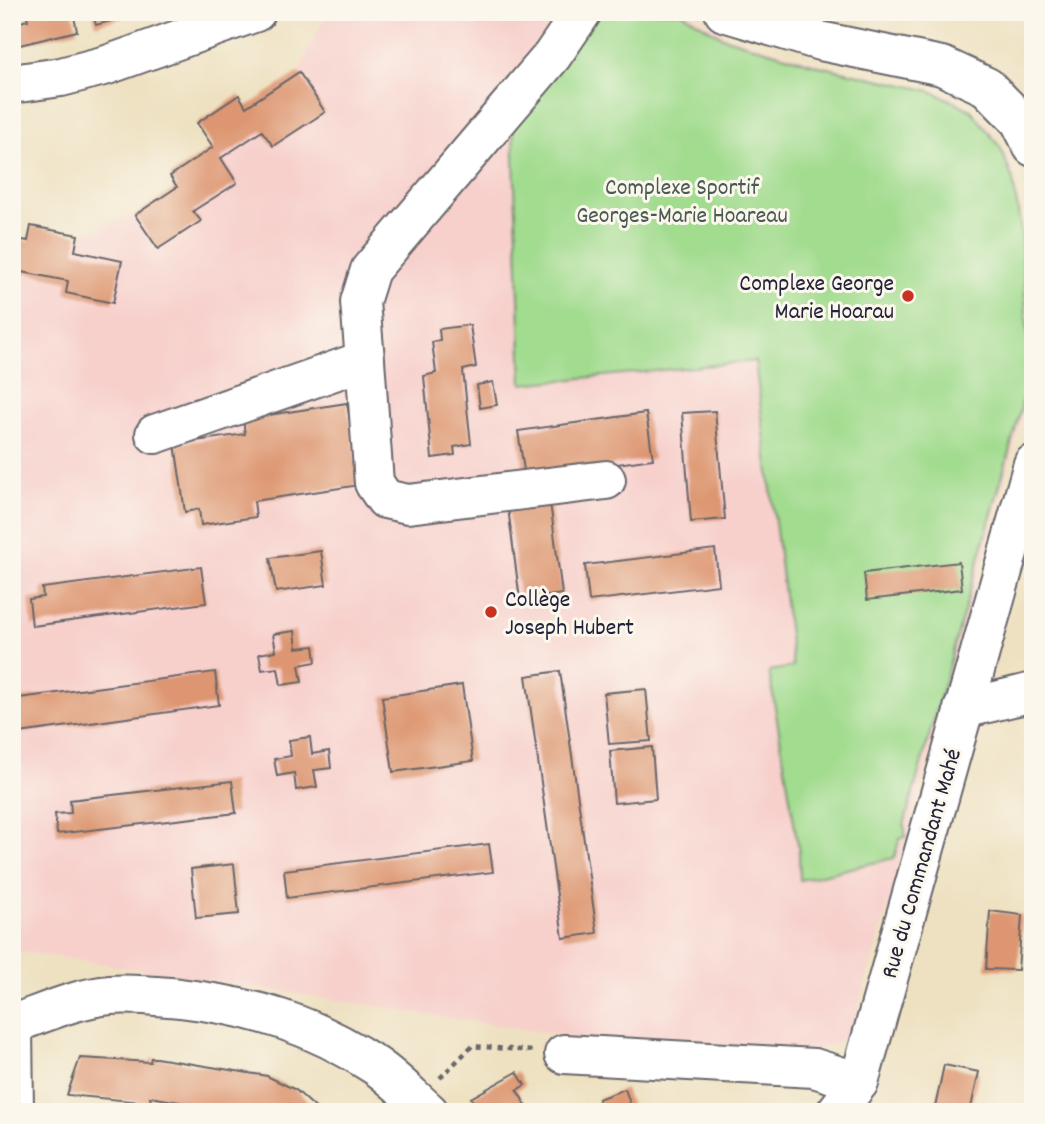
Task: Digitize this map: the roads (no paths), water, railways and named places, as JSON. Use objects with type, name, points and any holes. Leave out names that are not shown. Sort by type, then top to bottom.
[{"type":"street","points":[[12,84],[61,77],[107,65],[256,12]]},
{"type":"street","points":[[552,56],[565,12]]},
{"type":"street","points":[[582,12],[552,56],[370,270],[360,302],[374,483],[385,499],[408,504],[606,480]]},
{"type":"street","points":[[724,12],[820,41],[942,66],[987,87],[1020,121],[1033,147]]},
{"type":"street","points":[[155,434],[365,360]]},
{"type":"street","name":"Rue du Commandant Mahé","points":[[836,1112],[859,1082],[1033,464]]},
{"type":"street","points":[[963,709],[1033,692]]},
{"type":"street","points":[[14,1112],[13,1025],[73,1003],[110,995],[155,996],[256,1010],[299,1025],[335,1042],[377,1068],[423,1107]]},
{"type":"street","points":[[564,1054],[814,1069],[859,1082]]},
{"type":"place","name":"Complexe George Marie Hoarau","points":[[908,296]]},
{"type":"place","name":"Collège Joseph Hubert","points":[[491,612]]},
{"type":"park label","name":"Complexe Sportif Georges-Marie Hoareau","points":[[682,200]]}]
